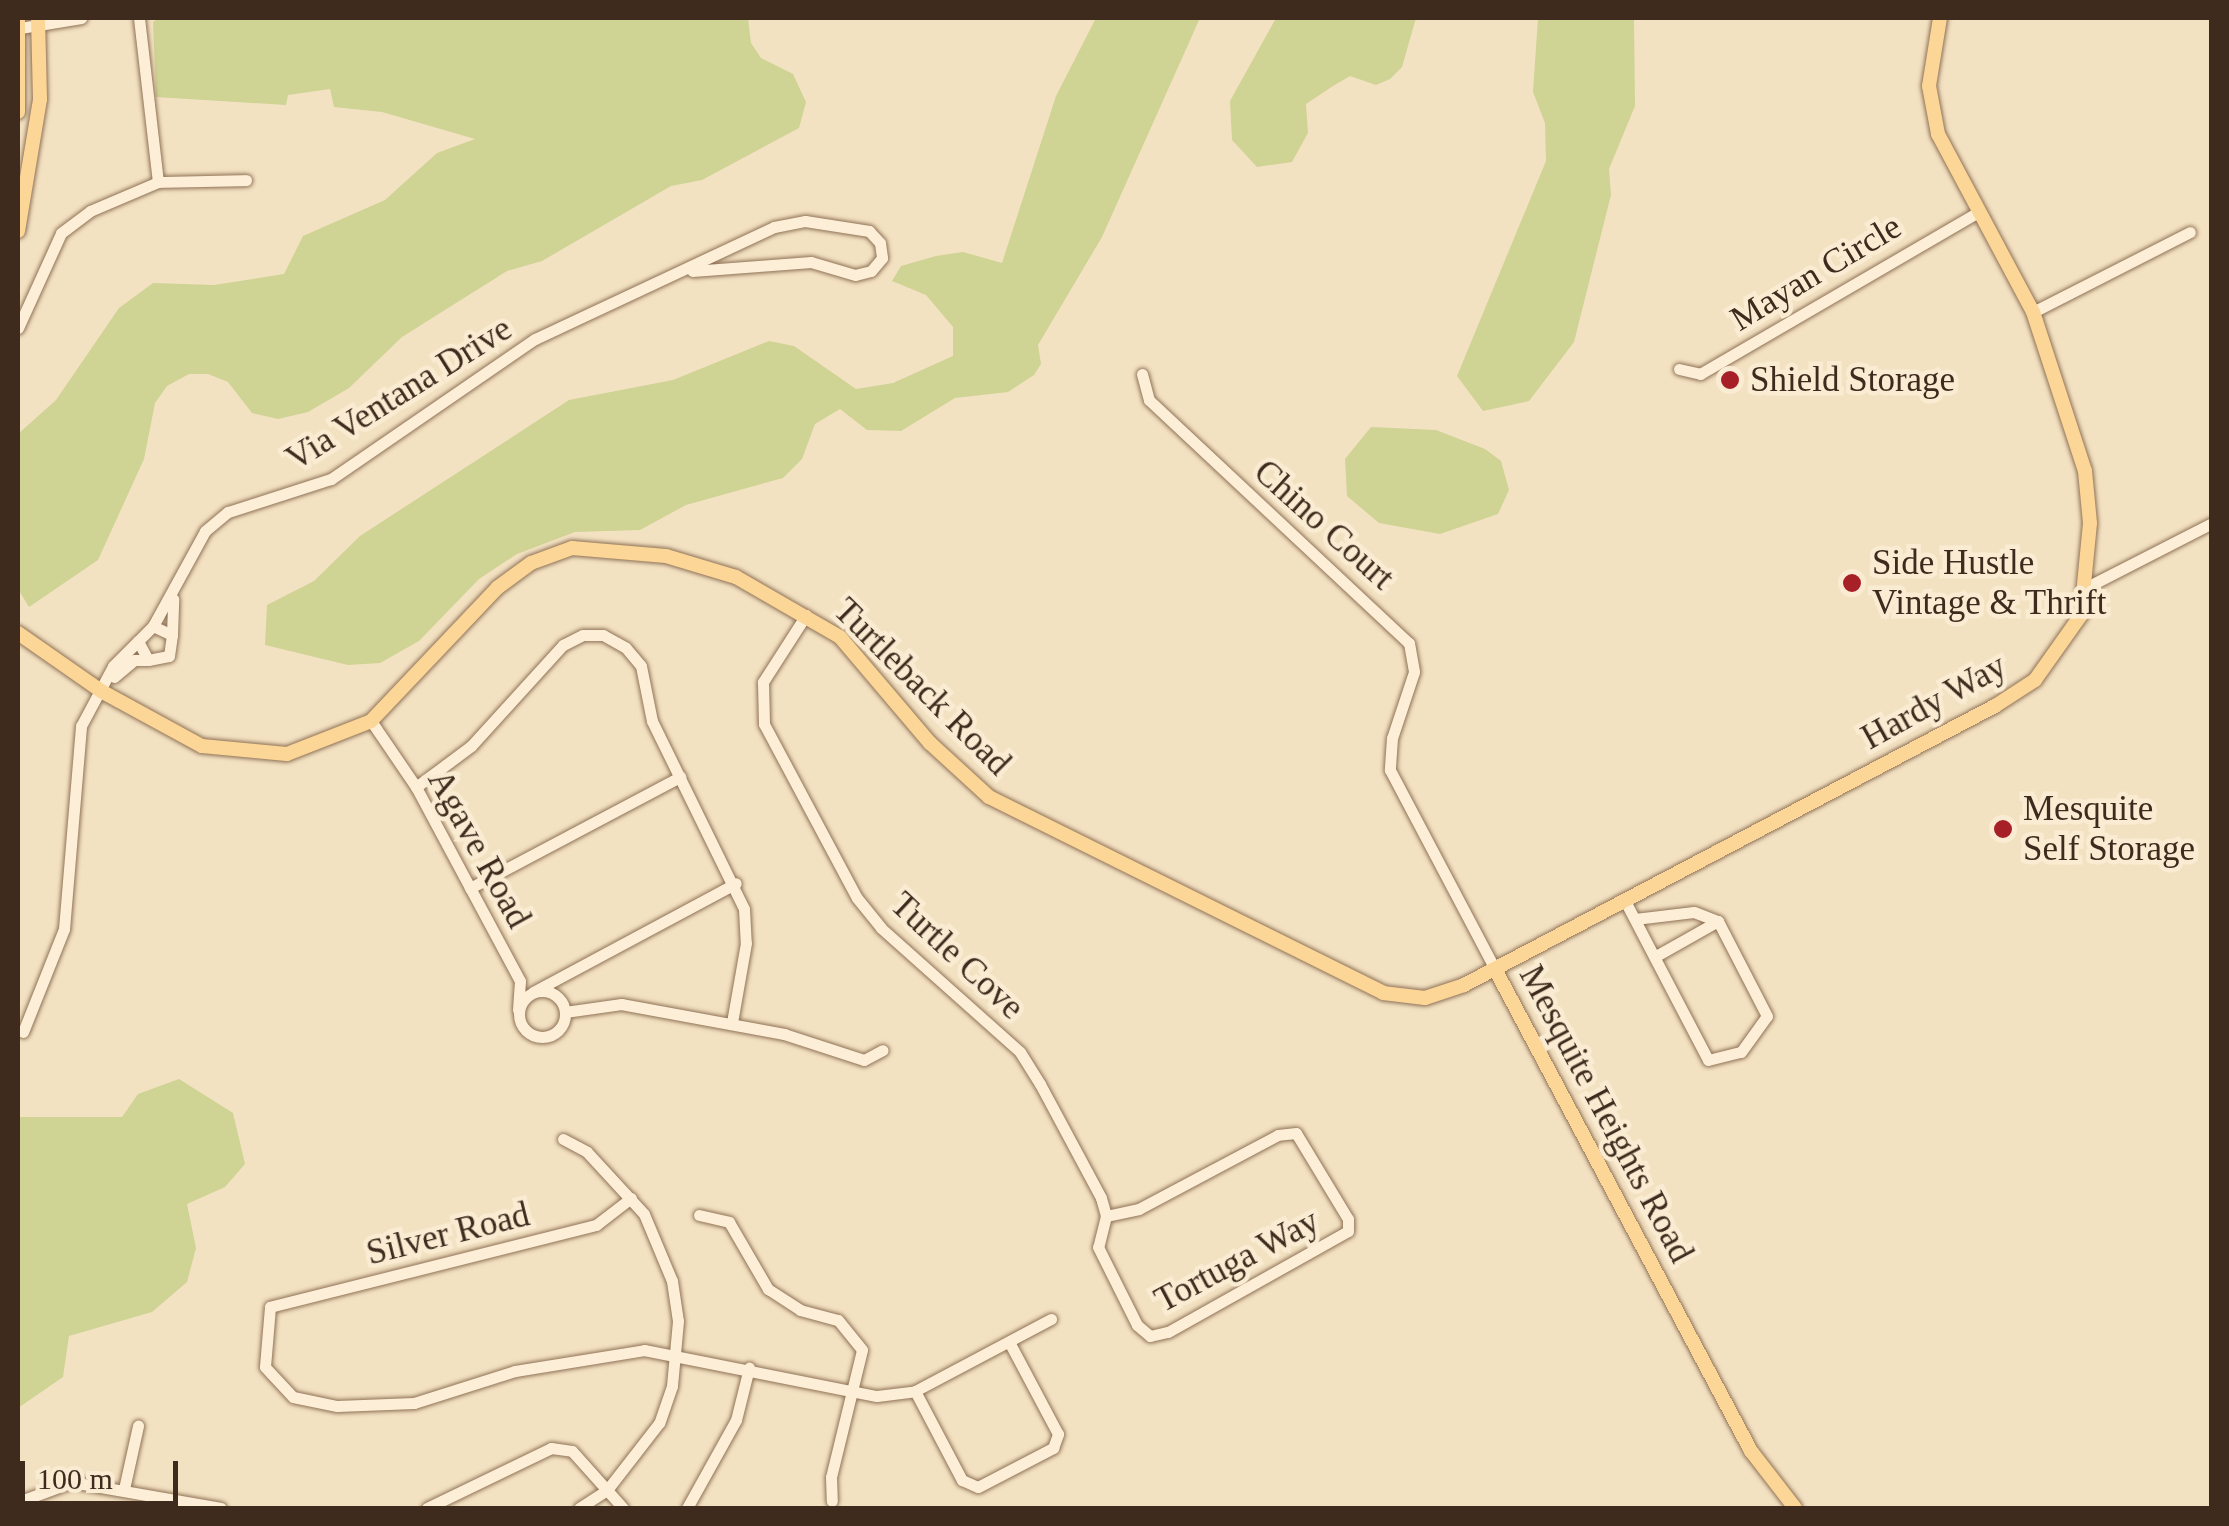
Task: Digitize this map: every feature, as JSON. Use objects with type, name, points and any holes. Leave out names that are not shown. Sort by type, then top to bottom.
[{"type":"main road","name":"Hardy Way","points":[[1495,969],[2036,680],[2082,615],[2089,586],[2085,471],[2033,312],[1938,134],[1932,110],[1930,57],[1940,18]]},
{"type":"main road","points":[[18,231],[40,99],[39,22]]},
{"type":"main road","points":[[18,112],[19,23]]},
{"type":"main road","name":"Turtleback Road","points":[[18,632],[102,691],[202,746],[249,754],[287,754],[372,721],[497,588],[530,563],[572,548],[666,556],[736,577],[806,615],[851,649],[962,778],[1025,818],[1383,993],[1426,998],[1495,969]]},
{"type":"main road","name":"Mesquite Heights Road","points":[[1495,969],[1751,1451],[1795,1508]]},
{"type":"street","points":[[19,23],[81,18]]},
{"type":"street","points":[[139,18],[158,182]]},
{"type":"street","points":[[18,328],[61,233],[90,210],[158,182],[246,180]]},
{"type":"street","name":"Mayan Circle","points":[[1679,369],[1700,374],[1980,211]]},
{"type":"street","name":"Via Ventana Drive","points":[[153,626],[173,597],[205,532],[228,512],[331,479],[536,339],[692,271],[774,227],[805,221],[869,231],[880,242],[882,258],[871,271],[855,275],[811,262],[692,271]]},
{"type":"street","points":[[2033,312],[2190,232]]},
{"type":"street","name":"Chino Court","points":[[1142,374],[1149,400],[1408,643],[1414,672],[1392,738]]},
{"type":"street","points":[[2089,586],[2212,522]]},
{"type":"street","name":"Via Ventana Drive","points":[[172,635],[173,597]]},
{"type":"street","name":"Turtle Cove","points":[[806,615],[763,682],[764,724],[856,898],[1020,1052],[1106,1216],[1098,1246],[1137,1325],[1150,1336]]},
{"type":"street","points":[[23,1032],[64,930],[76,745],[113,666],[153,626],[172,635],[169,656],[123,666],[102,691]]},
{"type":"street","points":[[416,787],[471,746],[563,644],[583,635],[603,636],[641,666],[652,721],[736,883],[746,942],[732,1022]]},
{"type":"street","points":[[138,641],[148,660]]},
{"type":"street","name":"Agave Road","points":[[372,721],[416,787],[520,980],[518,1010]]},
{"type":"street","name":"Mesquite Heights Road","points":[[1392,738],[1390,770],[1495,969]]},
{"type":"street","points":[[470,888],[680,776]]},
{"type":"street","points":[[565,1012],[556,1033],[537,1037],[521,1026],[518,1010],[533,992],[736,883]]},
{"type":"street","points":[[1625,901],[1634,920],[1708,1060],[1741,1052],[1768,1016],[1718,921],[1694,912],[1634,920]]},
{"type":"street","points":[[1654,957],[1718,921]]},
{"type":"street","points":[[533,992],[554,994],[565,1012]]},
{"type":"street","points":[[565,1012],[621,1004],[732,1022],[838,1056],[864,1060],[883,1050]]},
{"type":"street","name":"Tortuga Way","points":[[1106,1216],[1139,1209],[1278,1135],[1296,1133],[1348,1219],[1348,1231],[1150,1336]]},
{"type":"street","points":[[562,1140],[587,1152],[631,1198],[658,1241],[672,1280],[676,1354],[659,1422],[606,1490],[579,1508]]},
{"type":"street","name":"Silver Road","points":[[631,1198],[596,1225],[270,1307],[265,1367],[292,1398],[337,1406],[414,1403],[552,1364],[644,1350],[676,1354]]},
{"type":"street","points":[[699,1215],[729,1222],[757,1276],[783,1302],[852,1330],[862,1350],[832,1501]]},
{"type":"street","points":[[676,1354],[877,1396],[915,1391],[1051,1319]]},
{"type":"street","points":[[915,1391],[962,1480],[978,1487],[1054,1448],[1058,1434],[1009,1342]]},
{"type":"street","points":[[687,1508],[736,1420],[748,1368]]},
{"type":"street","points":[[124,1488],[138,1426]]},
{"type":"street","points":[[427,1508],[551,1448],[572,1451],[623,1508]]},
{"type":"street","points":[[18,1502],[72,1482],[124,1488],[221,1508]]},
{"type":"green space","points":[[159,18],[748,18],[751,43],[761,58],[793,74],[806,102],[799,128],[702,180],[671,186],[542,261],[507,271],[402,337],[349,388],[308,412],[278,419],[252,413],[228,382],[208,374],[189,374],[167,386],[155,403],[144,459],[98,560],[29,607],[18,589],[18,434],[56,400],[119,308],[153,283],[214,285],[284,274],[303,236],[385,200],[437,153],[475,139],[382,112],[334,107],[330,89],[288,95],[286,105],[156,97],[153,22]]},
{"type":"green space","points":[[1096,18],[1200,18],[1102,237],[1038,345],[1041,364],[1034,375],[1008,392],[955,398],[901,431],[867,430],[840,409],[815,424],[802,459],[783,478],[686,505],[640,530],[575,532],[517,554],[479,579],[419,641],[380,663],[348,665],[265,645],[267,605],[314,581],[360,536],[569,400],[673,380],[769,341],[794,346],[856,389],[893,383],[953,356],[953,327],[926,295],[892,281],[901,266],[936,256],[963,252],[1002,263],[1056,96]]},
{"type":"green space","points":[[1276,18],[1416,18],[1402,67],[1390,79],[1376,85],[1350,76],[1333,86],[1306,104],[1308,133],[1292,162],[1257,167],[1232,140],[1230,101]]},
{"type":"green space","points":[[1538,18],[1634,18],[1635,106],[1609,169],[1611,195],[1574,342],[1529,401],[1483,411],[1457,376],[1546,161],[1545,123],[1533,92]]},
{"type":"green space","points":[[1371,427],[1436,430],[1485,449],[1501,461],[1509,490],[1498,514],[1440,534],[1379,523],[1347,496],[1345,459]]},
{"type":"green space","points":[[179,1079],[233,1113],[245,1164],[225,1187],[187,1204],[196,1248],[187,1282],[152,1312],[69,1336],[63,1377],[18,1408],[18,1117],[122,1117],[138,1094]]},
{"type":"place","name":"Shield Storage","points":[[1730,380]]},
{"type":"place","name":"Side Hustle Vintage & Thrift","points":[[1852,583]]},
{"type":"place","name":"Mesquite Self Storage","points":[[2003,829]]}]
